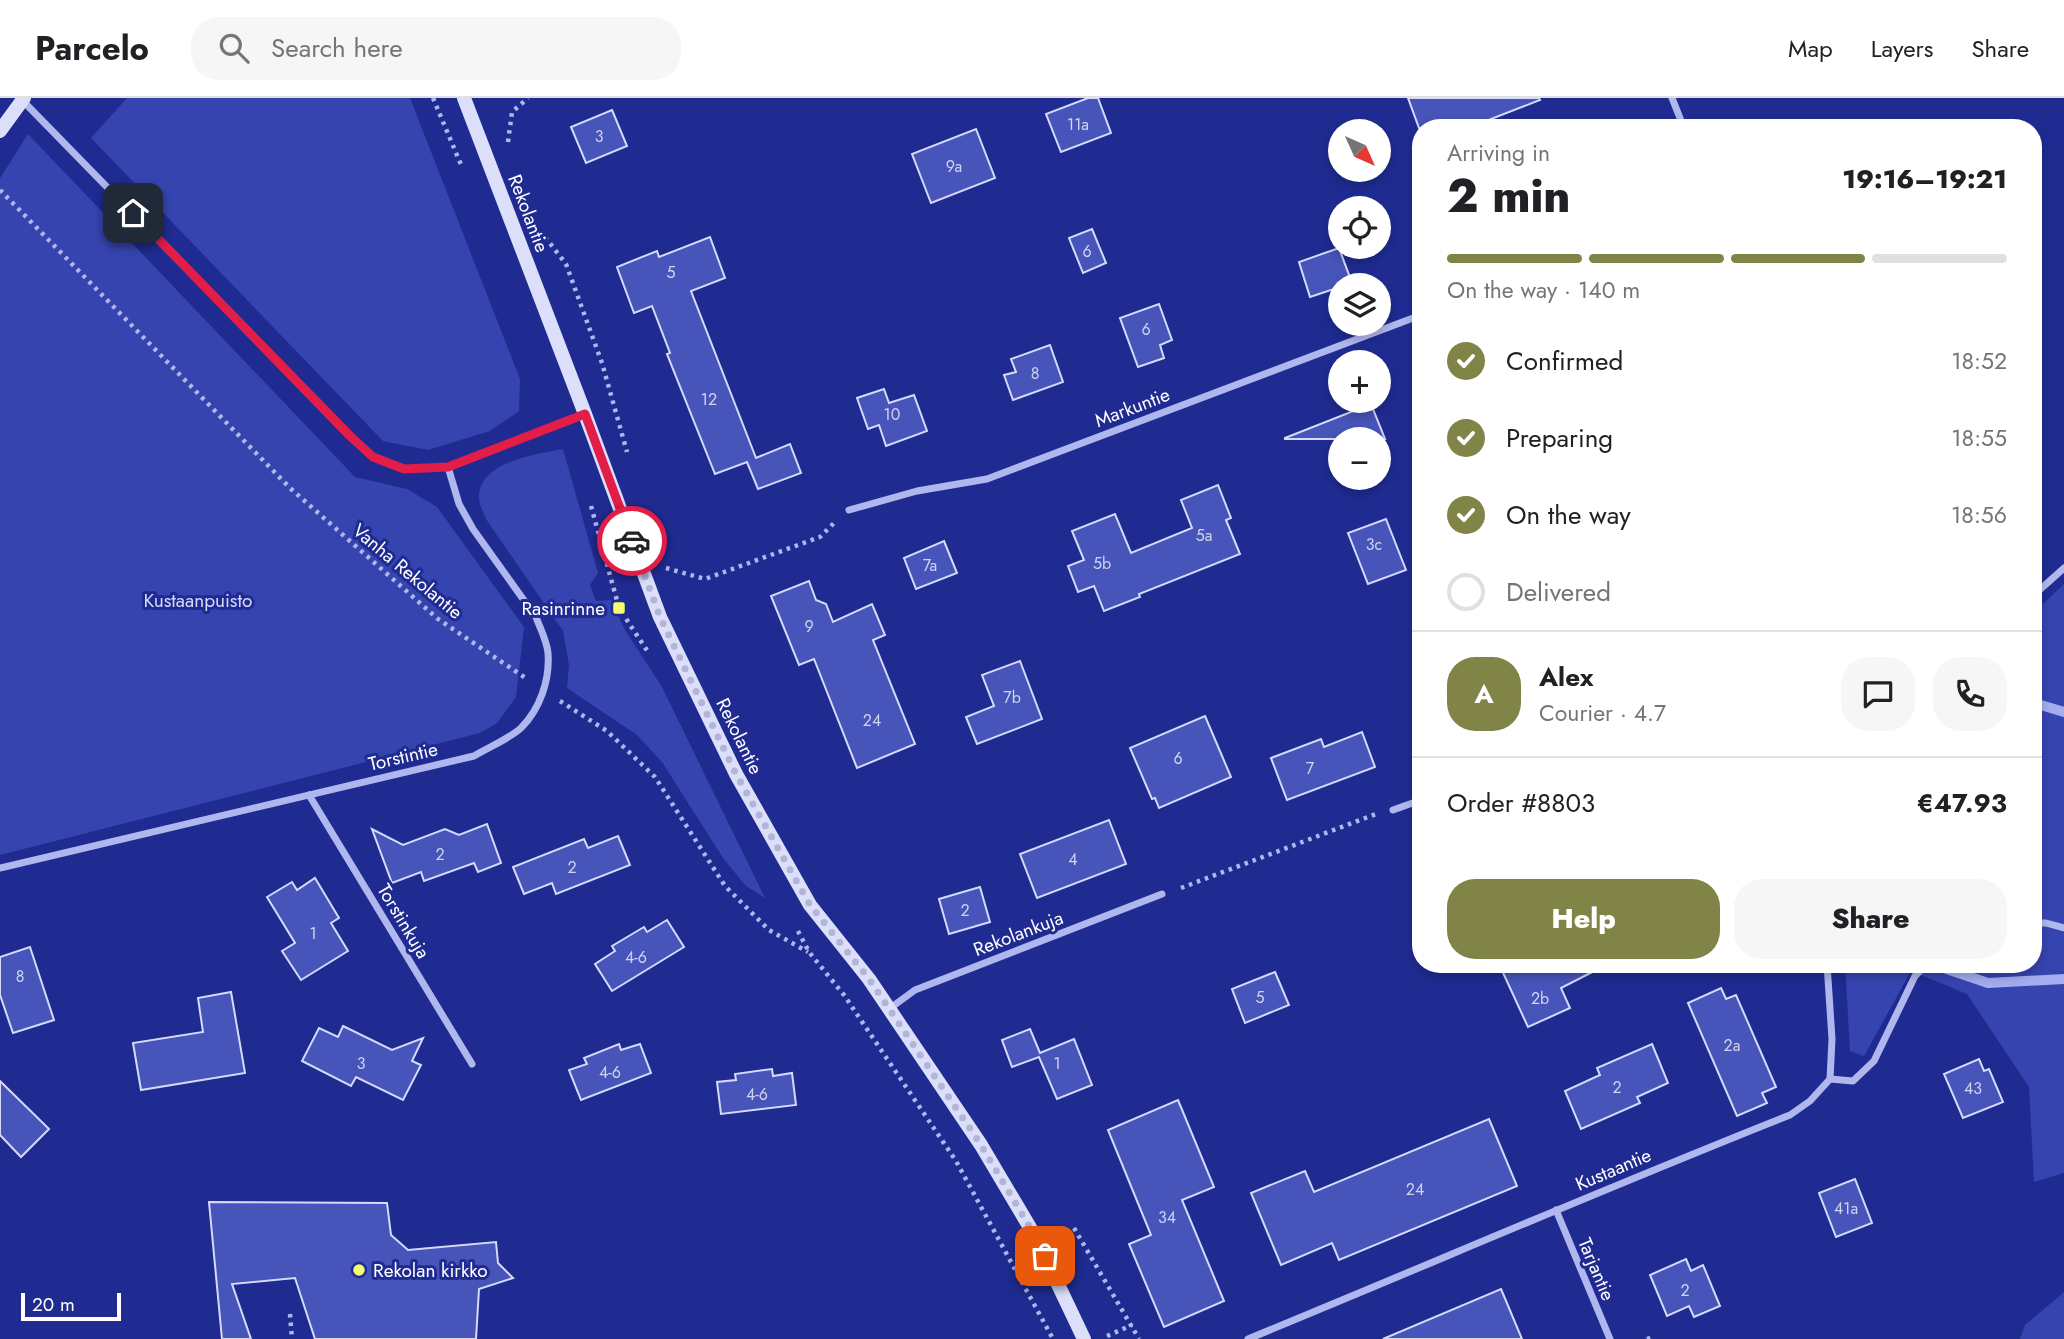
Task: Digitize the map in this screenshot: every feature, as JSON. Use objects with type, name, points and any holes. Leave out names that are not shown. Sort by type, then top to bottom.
[{"type":"main road","points":[[0,131],[22,98]]},
{"type":"main road","name":"Rekolantie","points":[[464,98],[660,617],[736,774],[810,905],[869,979],[981,1145],[1028,1224],[1084,1339]]},
{"type":"street","points":[[22,98],[373,457],[404,469],[448,467],[585,414]]},
{"type":"street","points":[[1672,98],[1680,119]]},
{"type":"street","name":"Markuntie","points":[[849,510],[918,491],[987,479],[1412,318]]},
{"type":"street","name":"Torstintie","points":[[0,868],[474,756],[519,730],[534,712],[544,690],[548,653],[536,617],[459,504],[448,467]]},
{"type":"street","points":[[2042,588],[2064,568]]},
{"type":"street","name":"Torstinkuja","points":[[309,795],[472,1064]]},
{"type":"street","points":[[1393,810],[1412,803]]},
{"type":"street","name":"Rekolankuja","points":[[890,1009],[915,990],[1162,894]]},
{"type":"street","points":[[2042,923],[2064,928]]},
{"type":"street","points":[[1828,973],[1832,1039],[1829,1079],[1853,1081],[1874,1061],[1918,973]]},
{"type":"street","name":"Kustaantie","points":[[1248,1339],[1790,1115],[1810,1101],[1829,1079]]},
{"type":"street","name":"Tarjantie","points":[[1556,1210],[1609,1339]]},
{"type":"path","points":[[507,152],[512,113],[528,98]]},
{"type":"path","name":"Vanha Rekolantie","points":[[0,190],[290,488],[438,619],[607,731],[655,777],[725,886],[769,930],[809,953],[844,995],[956,1161],[1053,1339]]},
{"type":"path","points":[[639,561],[705,579],[820,537],[849,510]]},
{"type":"path","points":[[1162,894],[1196,884],[1373,815],[1393,810]]},
{"type":"path","points":[[1074,1228],[1139,1339]]},
{"type":"path","points":[[290,1314],[292,1339]]},
{"type":"path","points":[[1098,1339],[1132,1325]]},
{"type":"path","points":[[1647,1339],[1655,1336]]},
{"type":"green space","points":[[127,98],[410,98],[520,379],[519,411],[490,431],[428,450],[383,441],[91,138]]},
{"type":"green space","name":"Kustaanpuisto","points":[[28,134],[355,477],[407,489],[437,507],[524,627],[516,697],[497,723],[480,733],[0,855],[0,178]]},
{"type":"green space","points":[[563,449],[598,573],[590,585],[596,601],[611,600],[625,630],[662,687],[765,898],[746,886],[723,858],[662,762],[637,735],[567,688],[569,665],[563,631],[486,519],[479,498],[481,486],[488,476],[510,462]]},
{"type":"green space","points":[[2064,584],[2064,1173],[2034,1182],[2029,1087],[1967,994],[1916,973],[2042,973],[2042,605]]},
{"type":"green space","points":[[1846,973],[1910,973],[1864,1056],[1850,1051]]},
{"type":"green space","points":[[2064,1292],[2064,1339],[2020,1339],[2025,1325]]},
{"type":"building","points":[[1088,98],[1098,98],[1111,133],[1061,152],[1046,114]]},
{"type":"building","points":[[1408,98],[1540,100],[1491,119],[1416,119]]},
{"type":"building","points":[[612,110],[627,146],[586,163],[571,127]]},
{"type":"building","points":[[976,129],[995,178],[931,203],[912,154]]},
{"type":"building","points":[[1092,229],[1106,263],[1083,273],[1069,238]]},
{"type":"building","points":[[710,237],[725,278],[691,291],[756,458],[790,444],[801,473],[758,489],[747,462],[715,474],[667,354],[670,353],[652,306],[634,313],[617,267],[657,251],[659,257]]},
{"type":"building","points":[[1328,252],[1328,259],[1343,259],[1348,273],[1328,273],[1328,291],[1310,297],[1299,262]]},
{"type":"building","points":[[1159,304],[1172,340],[1160,345],[1164,358],[1138,367],[1120,318]]},
{"type":"building","points":[[1050,345],[1063,382],[1013,400],[1004,375],[1016,372],[1011,359]]},
{"type":"building","points":[[884,389],[889,403],[914,395],[927,431],[886,446],[879,425],[868,429],[857,398]]},
{"type":"building","points":[[1348,413],[1375,413],[1380,427],[1328,427],[1328,439],[1285,438]]},
{"type":"building","points":[[1218,485],[1231,518],[1226,520],[1240,554],[1139,594],[1140,597],[1104,611],[1094,586],[1078,592],[1068,566],[1084,560],[1072,531],[1115,514],[1131,553],[1192,528],[1181,500]]},
{"type":"building","points":[[1386,519],[1406,570],[1368,584],[1348,533]]},
{"type":"building","points":[[944,541],[957,573],[916,589],[904,558]]},
{"type":"building","points":[[809,581],[816,600],[826,604],[833,622],[872,604],[885,635],[873,640],[915,744],[857,768],[814,659],[799,665],[771,596]]},
{"type":"building","points":[[1020,661],[1042,719],[977,744],[966,717],[994,706],[982,675]]},
{"type":"building","points":[[1205,716],[1231,777],[1159,808],[1155,798],[1152,799],[1130,748]]},
{"type":"building","points":[[1362,732],[1375,767],[1287,800],[1271,758],[1321,739],[1324,747]]},
{"type":"building","points":[[1109,820],[1126,864],[1037,898],[1020,854]]},
{"type":"building","points":[[487,824],[501,863],[478,872],[474,863],[424,881],[421,872],[392,883],[372,829],[403,845],[445,829],[459,835]]},
{"type":"building","points":[[618,836],[630,865],[556,894],[552,883],[524,894],[513,867],[584,839],[588,848]]},
{"type":"building","points":[[315,878],[339,918],[331,923],[348,951],[301,980],[282,951],[295,943],[267,897],[292,882],[297,890]]},
{"type":"building","points":[[980,887],[990,922],[949,934],[939,899]]},
{"type":"building","points":[[667,920],[684,947],[612,991],[595,964],[615,951],[612,946],[644,927],[647,932]]},
{"type":"building","points":[[30,947],[54,1020],[13,1033],[0,995],[0,957]]},
{"type":"building","points":[[1275,972],[1289,1005],[1245,1023],[1232,989]]},
{"type":"building","points":[[1503,973],[1590,973],[1561,988],[1570,1008],[1528,1027]]},
{"type":"building","points":[[1721,988],[1726,999],[1736,995],[1776,1087],[1762,1093],[1767,1103],[1737,1116],[1688,1003]]},
{"type":"building","points":[[231,992],[245,1073],[141,1090],[133,1043],[203,1032],[198,998]]},
{"type":"building","points":[[343,1026],[392,1050],[423,1038],[412,1061],[421,1065],[403,1100],[356,1077],[351,1086],[302,1061],[319,1028],[338,1037]]},
{"type":"building","points":[[1030,1029],[1040,1053],[1074,1039],[1092,1085],[1057,1099],[1039,1057],[1012,1067],[1002,1040]]},
{"type":"building","points":[[619,1044],[621,1050],[640,1044],[651,1073],[581,1100],[569,1070],[587,1064],[584,1058]]},
{"type":"building","points":[[1652,1044],[1668,1083],[1637,1097],[1640,1103],[1581,1129],[1565,1091],[1600,1075],[1597,1068]]},
{"type":"building","points":[[1979,1059],[1984,1071],[1989,1069],[2003,1102],[1963,1118],[1944,1074]]},
{"type":"building","points":[[772,1069],[773,1076],[792,1073],[796,1105],[721,1114],[717,1082],[736,1080],[735,1074]]},
{"type":"building","points":[[0,1081],[49,1129],[21,1157],[0,1135]]},
{"type":"building","points":[[1178,1100],[1214,1187],[1182,1200],[1224,1301],[1164,1327],[1129,1244],[1151,1235],[1108,1130]]},
{"type":"building","points":[[1489,1119],[1517,1186],[1339,1260],[1332,1243],[1281,1265],[1251,1193],[1305,1171],[1314,1192]]},
{"type":"building","points":[[1855,1179],[1872,1223],[1836,1237],[1819,1193]]},
{"type":"building","name":"Rekolan kirkko","points":[[209,1202],[387,1203],[391,1235],[408,1250],[496,1242],[498,1263],[513,1278],[479,1289],[476,1339],[315,1339],[295,1278],[232,1284],[251,1339],[222,1339]]},
{"type":"building","points":[[1686,1259],[1691,1271],[1703,1265],[1720,1306],[1694,1317],[1689,1306],[1667,1316],[1650,1275]]},
{"type":"building","points":[[1501,1289],[1522,1339],[1383,1339]]},
{"type":"waterway","points":[[2042,705],[2064,712]]},
{"type":"waterway","points":[[1959,973],[1988,983],[2064,979]]},
{"type":"way so far","points":[[632,541],[660,617],[736,774],[810,905],[869,979],[981,1145],[1045,1256]]},
{"type":"place","name":"Rasinrinne","points":[[619,608]]},
{"type":"place","name":"Rekolan kirkko","points":[[359,1270]]},
{"type":"route","points":[[133,213],[373,457],[404,469],[448,467],[585,414],[632,541]]}]
